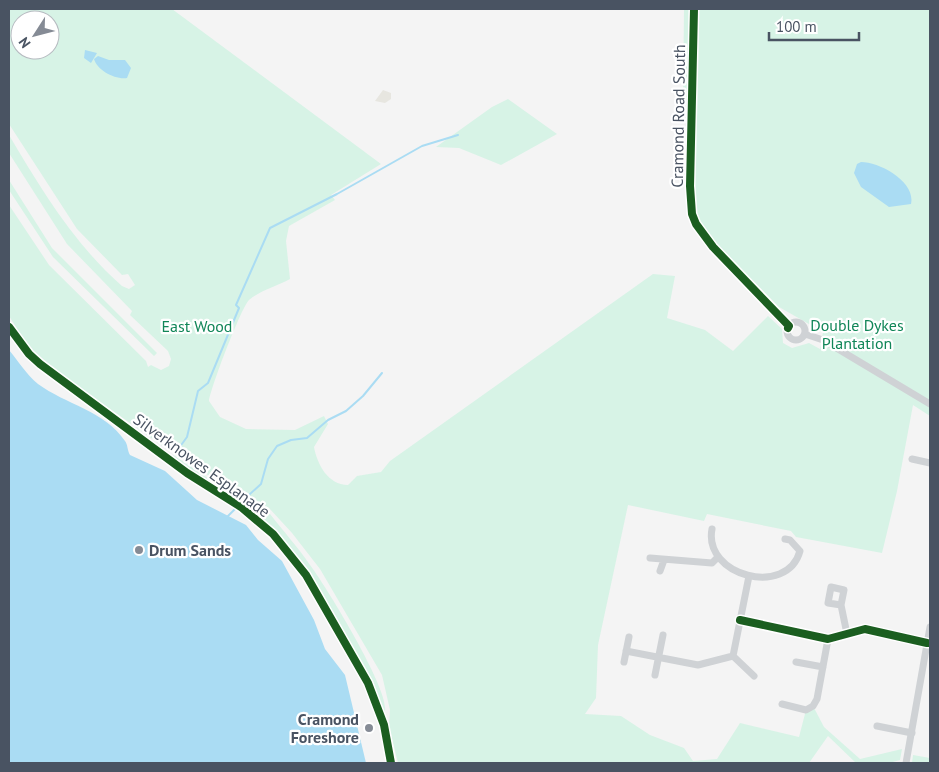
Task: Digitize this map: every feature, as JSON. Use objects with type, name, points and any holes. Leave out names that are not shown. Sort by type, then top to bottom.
[{"type":"street","name":"Cramond Road South","points":[[694,9],[690,186],[692,214],[696,224],[713,246],[789,326]]},
{"type":"street","points":[[805,334],[800,339],[793,339],[788,334],[789,326],[793,323],[801,324],[805,334],[823,340],[930,404]]},
{"type":"street","name":"Silverknowes Esplanade","points":[[9,326],[40,364],[187,473],[241,507],[279,541],[306,575],[368,683],[384,726],[391,763]]},
{"type":"street","points":[[912,459],[930,463]]},
{"type":"street","points":[[712,529],[711,541],[718,558],[730,568],[749,576],[765,578],[781,573],[796,562],[800,551],[790,540],[785,539]]},
{"type":"street","points":[[650,558],[712,563],[718,558]]},
{"type":"street","points":[[660,571],[664,560]]},
{"type":"street","points":[[732,656],[749,576]]},
{"type":"street","points":[[841,605],[848,634]]},
{"type":"street","points":[[740,620],[828,639],[865,628],[927,643]]},
{"type":"street","points":[[906,763],[927,670],[927,643],[930,627]]},
{"type":"street","points":[[655,675],[663,635]]},
{"type":"street","points":[[624,662],[629,637]]},
{"type":"street","points":[[782,704],[806,710],[813,706],[817,699],[828,639]]},
{"type":"street","points":[[626,651],[698,665],[732,656]]},
{"type":"street","points":[[732,656],[754,676]]},
{"type":"street","points":[[796,662],[823,667]]},
{"type":"street","points":[[876,726],[912,733]]},
{"type":"green space","points":[[9,9],[172,9],[381,164],[331,195],[335,200],[289,226],[286,241],[290,279],[249,300],[245,306],[227,348],[209,401],[220,417],[246,429],[295,430],[324,416],[328,424],[314,447],[318,460],[329,477],[341,484],[348,485],[357,476],[381,472],[390,461],[653,274],[675,276],[667,318],[705,330],[733,351],[768,316],[782,329],[783,343],[792,348],[809,343],[820,349],[823,332],[779,307],[709,236],[695,215],[693,191],[693,109],[685,104],[683,98],[684,9],[930,9],[930,416],[913,405],[897,491],[882,553],[796,537],[791,531],[707,514],[704,521],[628,505],[598,645],[596,698],[585,714],[621,716],[650,735],[684,748],[693,761],[717,759],[740,723],[799,737],[806,710],[813,706],[824,727],[860,759],[902,749],[900,760],[889,763],[856,763],[828,736],[809,763],[398,763],[389,726],[390,710],[382,675],[320,569],[292,533],[269,508],[238,492],[224,481],[217,481],[161,445],[58,372],[34,351],[9,316],[9,205],[49,265],[146,361],[148,367],[151,365],[161,370],[169,366],[171,359],[168,351],[130,315],[132,311],[67,244],[9,153],[9,135],[46,195],[89,252],[122,286],[129,289],[135,285],[128,274],[122,275],[77,229],[9,124]]},
{"type":"green space","points":[[508,99],[557,134],[501,165],[459,148],[436,147],[492,107]]},
{"type":"green space","points":[[9,180],[52,248],[157,353],[154,356],[53,257],[9,190]]},
{"type":"green space","points":[[172,454],[212,481],[262,507],[270,514],[318,576],[356,640],[379,686],[385,703],[384,713],[370,679],[315,583],[294,553],[265,524],[180,464]]},
{"type":"green space","points":[[913,755],[930,758],[930,763],[912,763]]},
{"type":"sand","points":[[383,90],[391,93],[391,99],[385,103],[375,101]]},
{"type":"water","points":[[85,50],[97,53],[91,63],[84,58]]},
{"type":"water","points":[[98,56],[109,60],[125,60],[131,68],[127,78],[112,76],[99,67],[94,59]]},
{"type":"water","points":[[861,162],[878,165],[895,175],[908,188],[911,204],[889,207],[861,187],[854,173],[857,164]]},
{"type":"water","name":"Drum Sands","points":[[9,350],[38,384],[107,422],[125,441],[130,455],[165,471],[197,500],[246,525],[258,540],[282,561],[314,620],[325,649],[345,675],[366,763],[9,763]]},
{"type":"waterway","points":[[179,448],[187,437],[198,391],[208,383],[239,308],[236,305],[270,228],[337,194],[422,146],[458,135]]},
{"type":"waterway","points":[[240,503],[261,484],[268,459],[277,446],[291,440],[307,438],[328,420],[346,411],[363,396],[382,373]]},
{"type":"waterway","points":[[228,516],[237,507]]},
{"type":"cycle path","points":[[694,9],[690,186],[692,214],[696,224],[713,247],[789,326],[788,328]]},
{"type":"cycle path","points":[[9,327],[29,354],[40,364],[187,473],[241,507],[273,534],[306,575],[368,683],[384,725],[391,763]]},
{"type":"cycle path","points":[[740,620],[828,639],[865,629],[927,643]]},
{"type":"place","name":"Drum Sands","points":[[139,550]]},
{"type":"place","name":"Cramond Foreshore","points":[[369,728]]},
{"type":"park label","name":"East Wood","points":[[197,326]]},
{"type":"park label","name":"Double Dykes Plantation","points":[[857,334]]}]
